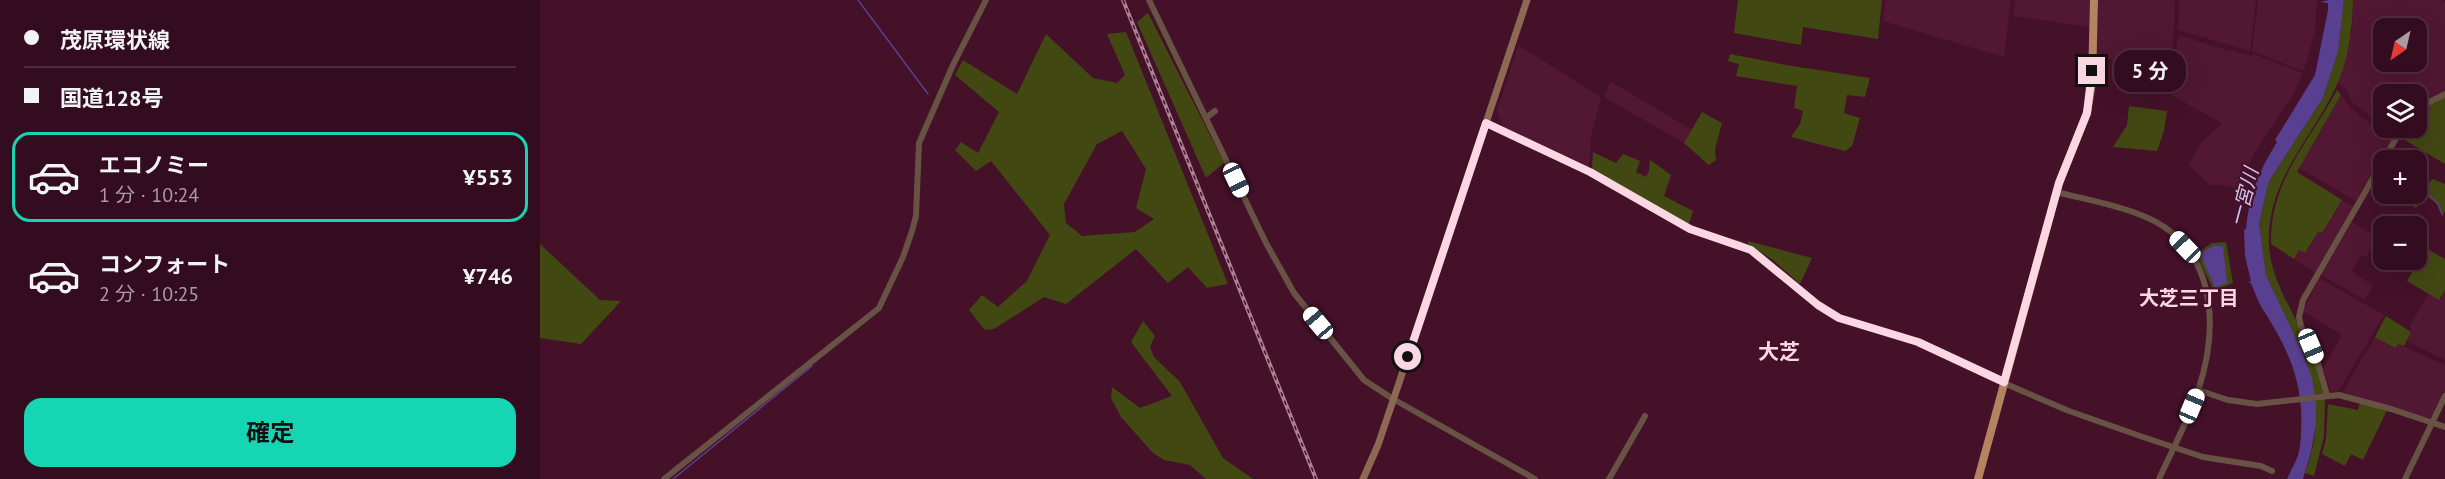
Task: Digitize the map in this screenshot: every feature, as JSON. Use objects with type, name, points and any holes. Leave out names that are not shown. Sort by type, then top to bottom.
[{"type":"highway","points":[[1978,479],[2056,192],[2087,113],[2092,82],[2094,0]]},
{"type":"main road","points":[[1363,479],[1378,445],[1527,0]]},
{"type":"street","points":[[664,479],[879,308],[903,257],[916,216],[919,143],[953,65],[986,0]]},
{"type":"street","points":[[1149,0],[1266,243],[1294,293],[1364,380],[1393,399],[1535,479]]},
{"type":"street","points":[[2427,103],[2445,94]]},
{"type":"street","points":[[1207,117],[1215,111]]},
{"type":"street","points":[[1486,123],[1590,172],[1690,229],[1751,250],[1818,305],[1839,318],[1918,342],[2069,411],[2203,457],[2261,466],[2272,471]]},
{"type":"street","points":[[2324,396],[2317,360],[2301,326],[2300,308],[2396,138]]},
{"type":"street","points":[[2056,192],[2141,215],[2175,236],[2192,256],[2203,275],[2211,312],[2211,328],[2198,390],[2159,479]]},
{"type":"street","points":[[2198,390],[2228,399],[2257,404],[2339,395],[2445,427]]},
{"type":"street","points":[[2405,479],[2445,396]]},
{"type":"street","points":[[1609,479],[1645,416]]},
{"type":"shaded area","points":[[1885,0],[2011,0],[2004,57],[1883,21]]},
{"type":"shaded area","points":[[2015,0],[2090,0],[2089,27],[2013,16]]},
{"type":"shaded area","points":[[2098,0],[2175,0],[2172,70],[2097,57]]},
{"type":"shaded area","points":[[2179,0],[2256,0],[2250,51],[2178,30]]},
{"type":"shaded area","points":[[2258,0],[2317,0],[2315,32],[2304,69],[2300,70],[2252,51]]},
{"type":"shaded area","points":[[2344,0],[2338,52],[2323,98],[2269,181],[2259,223],[2266,275],[2301,349],[2312,378],[2316,403],[2316,425],[2303,479],[2287,479],[2300,448],[2300,398],[2293,368],[2281,340],[2250,282],[2245,283],[2251,281],[2245,256],[2244,230],[2256,184],[2277,142],[2275,140],[2315,75],[2328,10],[2328,3],[2320,2]]},
{"type":"shaded area","points":[[2353,0],[2441,0],[2445,2],[2445,90],[2427,99],[2427,84],[2373,84],[2373,118],[2352,103],[2346,88],[2337,83],[2347,55],[2352,30]]},
{"type":"shaded area","points":[[2178,35],[2230,51],[2251,56],[2254,54],[2303,73],[2294,93],[2254,153],[2239,189],[2210,185],[2189,165],[2199,145],[2222,123],[2171,95]]},
{"type":"shaded area","points":[[1518,45],[1601,97],[1591,137],[1589,167],[1503,126],[1497,111]]},
{"type":"shaded area","points":[[1610,81],[1692,130],[1684,143],[1604,97]]},
{"type":"shaded area","points":[[2341,95],[2351,108],[2373,124],[2373,138],[2394,139],[2387,150],[2373,150],[2373,173],[2356,201],[2299,168]]},
{"type":"shaded area","points":[[2342,200],[2354,207],[2317,273],[2294,259],[2299,250],[2305,253],[2318,232],[2322,233]]},
{"type":"shaded area","points":[[2352,222],[2373,235],[2373,244],[2366,257],[2361,255],[2352,272],[2373,285],[2365,300],[2321,275]]},
{"type":"shaded area","points":[[2213,246],[2223,246],[2227,283],[2215,288],[2200,254]]},
{"type":"shaded area","points":[[2319,278],[2384,315],[2338,391],[2331,392],[2323,369],[2342,335],[2303,311]]},
{"type":"shaded area","points":[[2445,290],[2445,360],[2407,341],[2411,332],[2410,326],[2428,294],[2439,300]]},
{"type":"shaded area","points":[[2375,337],[2395,348],[2398,344],[2445,365],[2445,390],[2432,417],[2345,393],[2345,388]]},
{"type":"green space","points":[[1738,0],[1882,0],[1878,39],[1803,27],[1801,45],[1734,33]]},
{"type":"green space","points":[[2344,0],[2353,0],[2351,34],[2344,68],[2325,108],[2282,182],[2270,222],[2269,245],[2274,272],[2311,352],[2325,394],[2314,395],[2306,360],[2266,275],[2259,223],[2269,181],[2323,98],[2338,52]]},
{"type":"green space","points":[[1148,13],[1224,163],[1206,178],[1137,22]]},
{"type":"green space","points":[[1126,32],[1228,284],[1207,288],[1188,267],[1168,283],[1136,249],[1066,304],[1044,297],[994,329],[985,330],[969,310],[982,295],[998,307],[1027,281],[1050,235],[991,161],[976,171],[955,150],[961,142],[978,153],[999,112],[955,75],[963,60],[1017,94],[1046,34],[1093,78],[1117,83],[1125,75],[1107,34]],"holes":[[[1122,131],[1146,169],[1136,208],[1154,219],[1135,232],[1082,236],[1066,223],[1064,204],[1097,144]]]},
{"type":"green space","points":[[1730,54],[1870,78],[1865,97],[1847,95],[1844,113],[1860,118],[1852,146],[1845,151],[1791,137],[1800,124],[1803,111],[1794,108],[1797,86],[1736,76],[1739,64],[1728,61]]},
{"type":"green space","points":[[2337,90],[2341,95],[2297,172],[2342,200],[2322,233],[2318,232],[2305,253],[2299,250],[2294,259],[2271,244],[2272,221],[2277,200],[2293,162]]},
{"type":"green space","points":[[2445,96],[2445,164],[2427,153],[2427,150],[2421,150],[2403,139],[2427,138],[2427,106]]},
{"type":"green space","points":[[2129,106],[2167,111],[2164,131],[2157,151],[2113,147],[2127,125]]},
{"type":"green space","points":[[1702,112],[1722,123],[1715,149],[1716,160],[1709,165],[1684,143]]},
{"type":"green space","points":[[1593,152],[1616,163],[1623,154],[1640,161],[1636,172],[1646,177],[1650,160],[1671,175],[1664,196],[1693,211],[1689,224],[1592,169]]},
{"type":"green space","points":[[2432,179],[2445,184],[2445,211],[2442,217],[2439,206],[2427,196],[2427,187]]},
{"type":"green space","points":[[1748,241],[1812,258],[1800,284],[1773,260],[1748,244]]},
{"type":"green space","points":[[2226,242],[2233,283],[2214,291],[2196,254],[2212,243]]},
{"type":"green space","points":[[540,244],[600,300],[621,301],[581,344],[540,338]]},
{"type":"green space","points":[[2427,249],[2445,259],[2445,290],[2439,300],[2407,281],[2413,270],[2427,270]]},
{"type":"green space","points":[[2386,316],[2411,332],[2404,346],[2398,344],[2395,348],[2375,337]]},
{"type":"green space","points":[[1143,321],[1155,336],[1150,347],[1154,357],[1180,382],[1223,458],[1253,479],[1206,479],[1190,465],[1164,460],[1153,453],[1121,417],[1111,398],[1112,387],[1140,408],[1172,396],[1131,342]]},
{"type":"green space","points":[[2325,398],[2324,436],[2314,476],[2305,473],[2315,437],[2315,400]]},
{"type":"green space","points":[[2360,402],[2387,410],[2363,460],[2351,454],[2345,466],[2322,454],[2326,439],[2328,404],[2358,410]]},
{"type":"waterway","points":[[858,0],[928,94]]},
{"type":"waterway","points":[[2427,194],[2437,202],[2442,214]]},
{"type":"waterway","points":[[673,479],[812,366]]},
{"type":"railway","points":[[1123,0],[1316,479]]},
{"type":"district","name":"大芝三丁目","points":[[2189,298]]},
{"type":"district","name":"大芝","points":[[1779,352]]},
{"type":"route","points":[[1408,357],[1486,123],[1590,172],[1671,220],[1751,250],[1818,305],[1839,318],[1918,342],[2004,382],[2059,183],[2087,113],[2092,71]]},
{"type":"water label","name":"一宮川","points":[[2244,197]]}]
